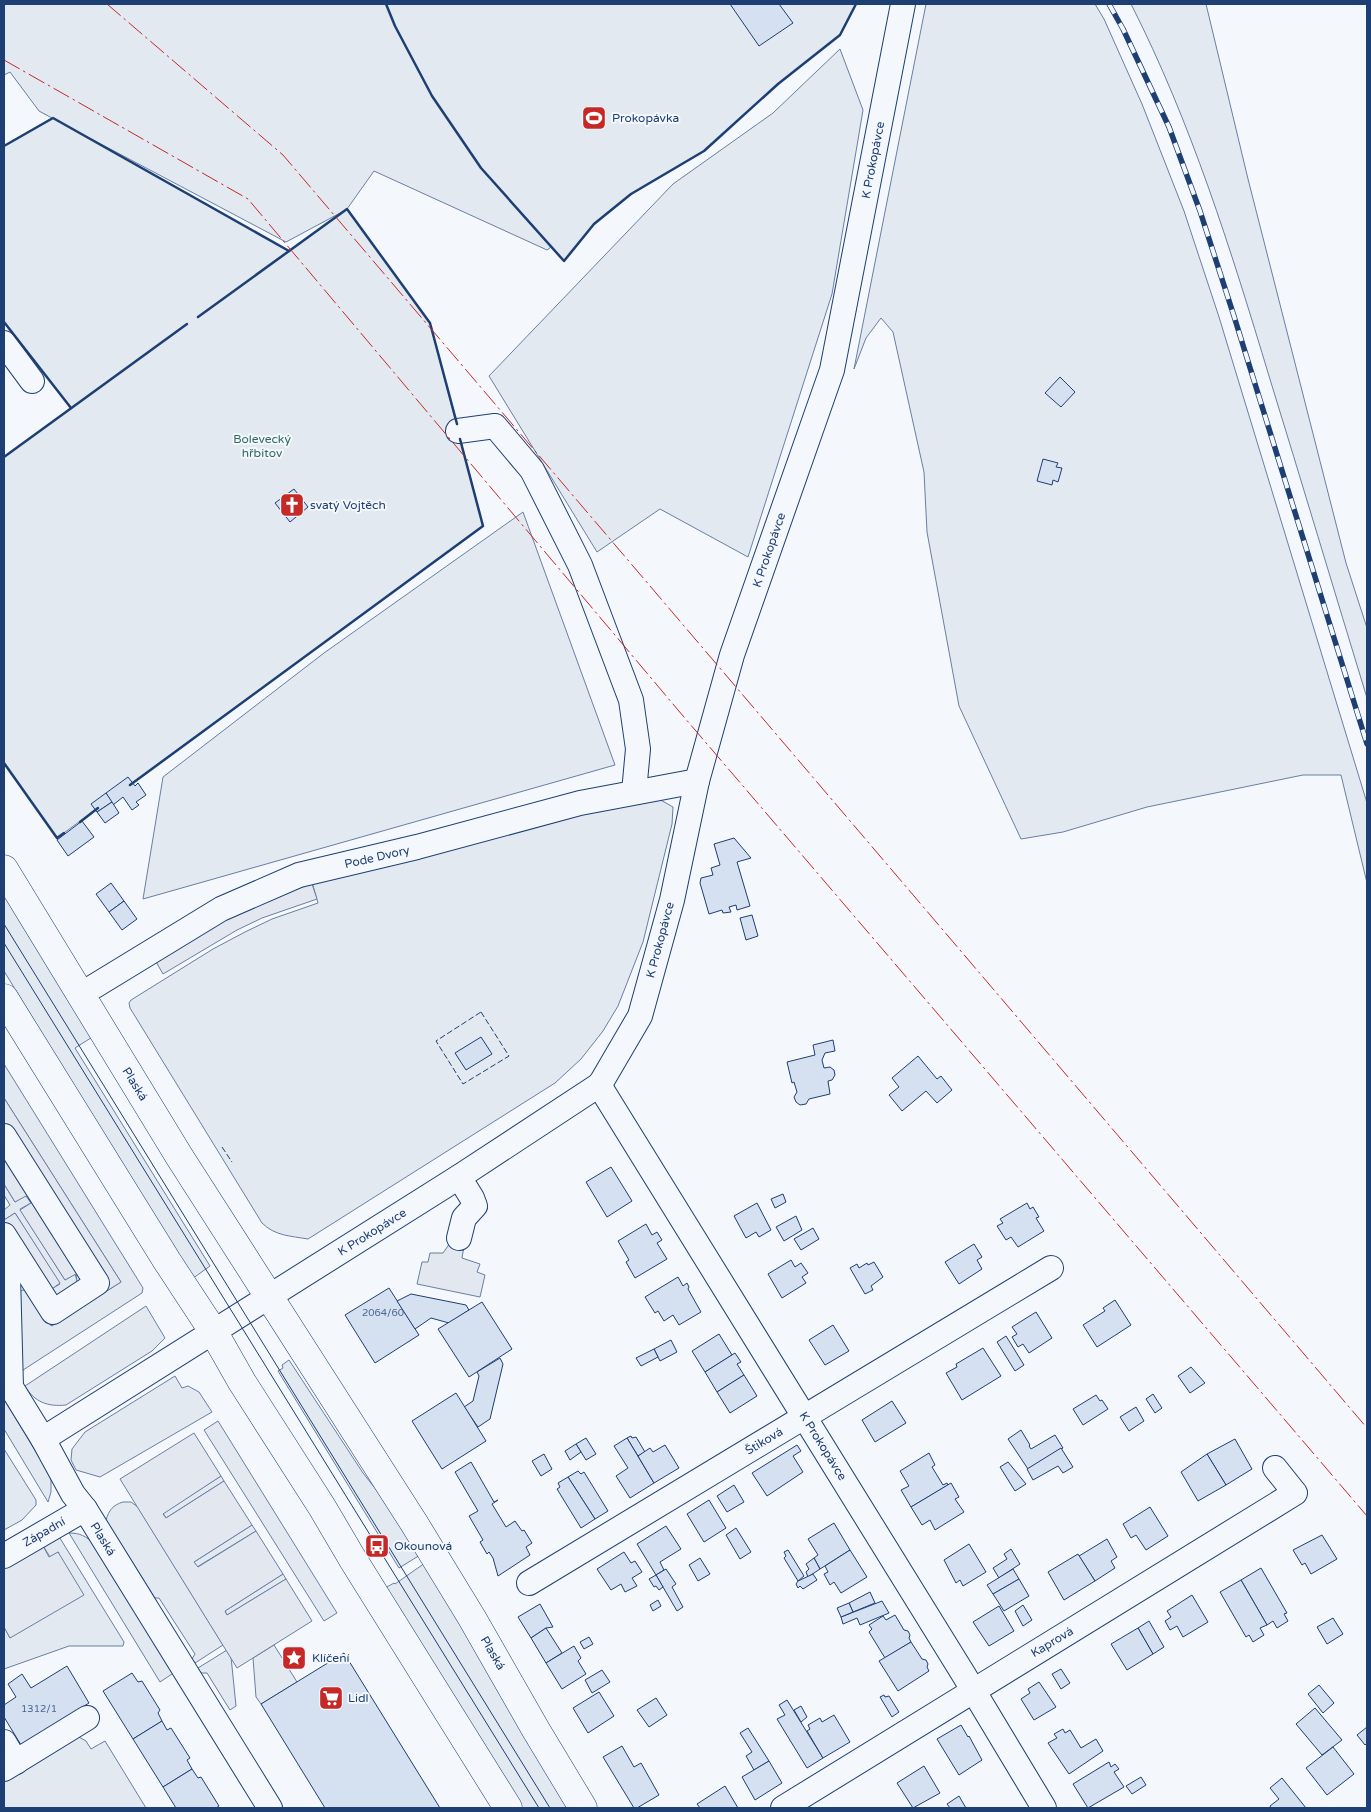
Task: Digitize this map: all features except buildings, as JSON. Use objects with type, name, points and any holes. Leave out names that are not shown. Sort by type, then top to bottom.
[{"type":"main road","name":"Plaská","points":[[4,869],[179,1156],[414,1523],[583,1808]]},
{"type":"main road","points":[[4,998],[179,1280],[213,1331],[242,1382],[508,1808]]},
{"type":"street","name":"K Prokopávce","points":[[270,1297],[459,1177],[599,1085],[640,1016],[672,900],[697,781],[732,655],[832,370],[903,4]]},
{"type":"street","points":[[4,343],[32,382]]},
{"type":"street","points":[[458,431],[495,426],[532,470],[580,566],[631,700],[638,749],[634,792]]},
{"type":"street","name":"Pode Dvory","points":[[80,995],[221,909],[299,875],[417,847],[580,803],[697,781]]},
{"type":"street","name":"K Prokopávce","points":[[599,1085],[1044,1808]]},
{"type":"street","points":[[4,1136],[97,1283],[53,1312],[8,1242]]},
{"type":"street","points":[[459,1177],[475,1206],[464,1218],[459,1238]]},
{"type":"street","name":"Plaská","points":[[8,1242],[11,1387],[44,1439],[73,1494],[85,1509],[270,1808]]},
{"type":"street","name":"Štiková","points":[[529,1583],[1051,1268]]},
{"type":"street","points":[[44,1439],[213,1331],[270,1297]]},
{"type":"street","name":"Kaprová","points":[[783,1808],[1295,1493],[1275,1468]]},
{"type":"street","name":"Západní","points":[[4,1556],[85,1509]]},
{"type":"street","points":[[4,1742],[10,1765],[87,1718]]},
{"type":"green space","name":"Bolevecký hřbitov","points":[[4,4],[856,4],[840,35],[778,84],[704,151],[631,194],[594,224],[564,261],[551,247],[547,250],[374,171],[347,209],[430,323],[483,526],[57,838],[4,763],[4,457],[71,408],[4,322],[4,146],[52,118],[39,111],[10,72],[4,75]],"holes":[[[80,133],[286,242],[342,212],[289,251]]]},
{"type":"green space","points":[[926,4],[1095,4],[1104,19],[1142,104],[1184,211],[1219,317],[1367,803],[1367,883],[1341,775],[1303,775],[1147,807],[1063,832],[1021,839],[959,706],[927,532],[924,472],[893,332],[881,318],[866,338],[854,369]]},
{"type":"green space","points":[[1131,4],[1206,4],[1248,179],[1346,563],[1367,628],[1367,698],[1255,329],[1224,234],[1173,94]]},
{"type":"green space","points":[[840,49],[863,110],[832,294],[748,557],[660,509],[597,552],[489,376],[673,184],[773,113]]},
{"type":"green space","points":[[523,512],[615,765],[143,899],[163,777],[324,653]]},
{"type":"green space","points":[[657,798],[673,807],[672,824],[643,942],[618,1006],[603,1031],[581,1059],[555,1083],[308,1239],[272,1231],[262,1223],[130,1008],[129,1003],[131,1000],[213,949],[245,932],[272,919],[318,903],[312,882],[634,800]]},
{"type":"green space","points":[[4,891],[94,1036],[75,1048],[210,1266],[192,1279],[4,971]]},
{"type":"green space","points":[[4,1064],[143,1288],[142,1293],[20,1372],[18,1292],[23,1290],[30,1292],[52,1326],[121,1282],[4,1098]]},
{"type":"green space","points":[[4,1184],[15,1202],[26,1195],[31,1203],[20,1209],[65,1280],[75,1274],[77,1281],[75,1288],[59,1297],[48,1291],[60,1284],[15,1213],[4,1220],[4,1210],[10,1205],[4,1195]]},
{"type":"green space","points":[[146,1306],[165,1338],[152,1351],[66,1405],[47,1404],[37,1400],[25,1386]]},
{"type":"green space","points":[[289,1360],[363,1473],[390,1507],[420,1555],[399,1568],[278,1371]]},
{"type":"green space","points":[[175,1376],[182,1388],[188,1386],[199,1392],[212,1412],[100,1477],[76,1470],[71,1460],[72,1449],[85,1432]]},
{"type":"green space","points":[[4,1399],[51,1477],[51,1492],[48,1502],[4,1429]]},
{"type":"green space","points":[[218,1421],[337,1613],[324,1621],[204,1430]]},
{"type":"green space","points":[[4,1449],[36,1500],[36,1505],[22,1520],[4,1530]]},
{"type":"green space","points":[[221,1476],[224,1481],[166,1518],[163,1513]]},
{"type":"green space","points":[[123,1502],[131,1502],[138,1507],[223,1645],[195,1663],[192,1659],[195,1654],[159,1598],[155,1598],[106,1520],[112,1508]]},
{"type":"green space","points":[[252,1525],[256,1531],[197,1567],[194,1562]]},
{"type":"green space","points":[[69,1533],[83,1536],[94,1544],[175,1672],[160,1682]]},
{"type":"green space","points":[[58,1535],[124,1642],[123,1646],[69,1646],[4,1669],[4,1627],[10,1638],[59,1552],[50,1557],[42,1544]]},
{"type":"green space","points":[[425,1563],[569,1808],[520,1808],[385,1588],[395,1584]]},
{"type":"green space","points":[[283,1574],[286,1579],[227,1615],[225,1611]]},
{"type":"green space","points":[[274,1645],[297,1682],[261,1704],[256,1697],[253,1658]]},
{"type":"green space","points":[[227,1650],[231,1657],[236,1706],[230,1710],[207,1673],[201,1673],[198,1668]]},
{"type":"green space","points":[[79,1737],[86,1741],[91,1749],[105,1741],[146,1808],[4,1808],[4,1780],[71,1738]]},
{"type":"shaded area","points":[[312,884],[317,899],[262,918],[237,930],[163,974],[155,960],[212,926],[283,893]]},
{"type":"shaded area","points":[[4,1098],[121,1282],[51,1326],[4,1251],[4,1220],[15,1213],[60,1283],[49,1291],[59,1297],[75,1288],[76,1274],[65,1280],[20,1210],[31,1203],[26,1196],[15,1202],[4,1184]]},
{"type":"shaded area","points":[[466,1235],[462,1258],[480,1264],[477,1272],[485,1275],[480,1297],[417,1284],[422,1262],[428,1262],[430,1253],[443,1253],[450,1243]]},
{"type":"shaded area","points":[[194,1433],[221,1476],[163,1514],[166,1518],[224,1481],[252,1525],[194,1562],[198,1567],[256,1531],[283,1574],[225,1611],[227,1615],[286,1579],[312,1621],[237,1668],[120,1479]]},
{"type":"shaded area","points":[[42,1544],[49,1557],[58,1552],[84,1595],[10,1638],[4,1627],[4,1567]]},
{"type":"tram line","points":[[4,924],[550,1808]]},
{"type":"tram line","points":[[4,943],[539,1808]]},
{"type":"railway","points":[[1109,4],[1123,29],[1169,127],[1200,211],[1367,744]]},
{"type":"fence","points":[[481,1012],[509,1056],[463,1084],[436,1041],[481,1012]]},
{"type":"fence","points":[[222,1147],[232,1162]]},
{"type":"wall","points":[[386,4],[395,26],[432,96],[481,168],[564,261],[594,224],[631,194],[704,151],[778,84],[840,35],[856,4]]},
{"type":"wall","points":[[4,146],[53,118],[289,251]]},
{"type":"wall","points":[[198,317],[347,209],[430,323],[457,424]]},
{"type":"wall","points":[[4,322],[71,408]]},
{"type":"wall","points":[[4,457],[187,324]]},
{"type":"wall","points":[[130,785],[483,526],[460,439]]},
{"type":"wall","points":[[4,763],[57,838],[64,833]]},
{"type":"wall","points":[[80,822],[98,808]]},
{"type":"power","points":[[107,4],[283,155],[1367,1428]]},
{"type":"power","points":[[4,60],[248,199],[678,710],[1367,1516]]},
{"type":"place","name":"Prokopávka","points":[[594,118]]},
{"type":"place","name":"svatý Vojtěch","points":[[292,505]]},
{"type":"place","name":"Okounová","points":[[377,1546]]},
{"type":"place","name":"Klíčení","points":[[294,1658]]},
{"type":"place","name":"Lidl","points":[[331,1698]]}]
